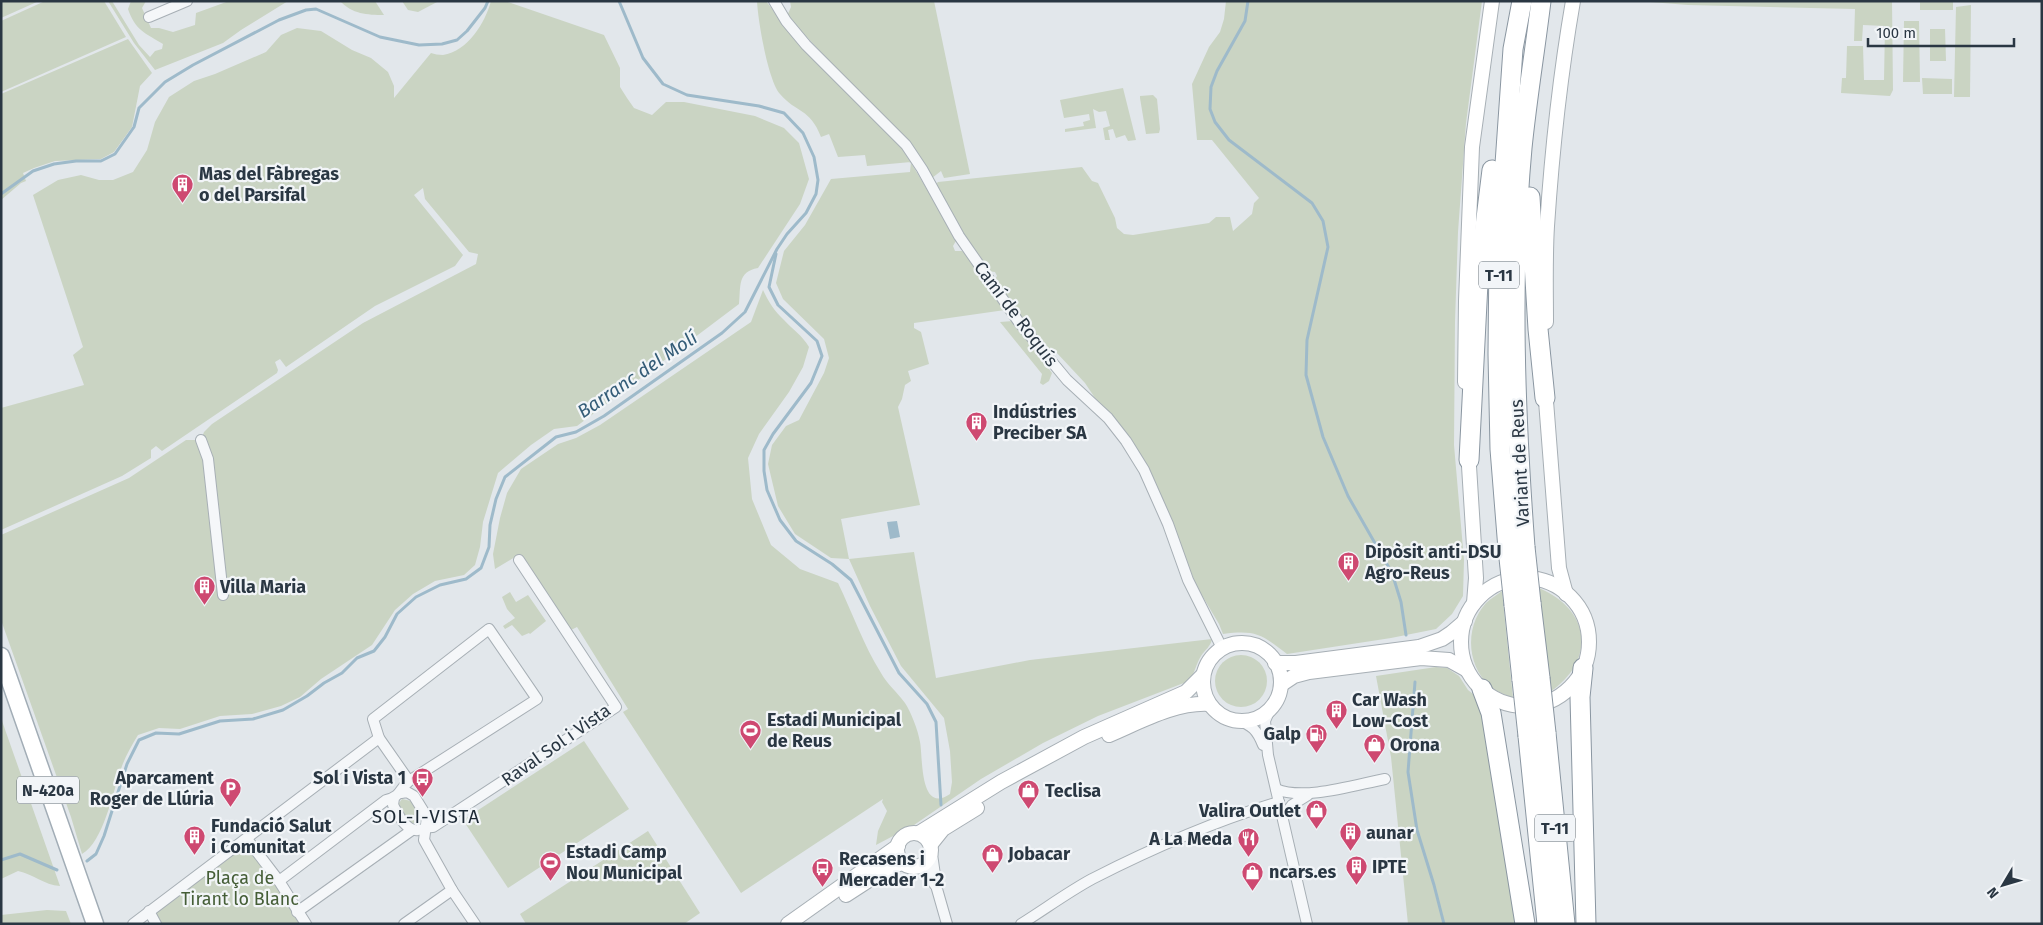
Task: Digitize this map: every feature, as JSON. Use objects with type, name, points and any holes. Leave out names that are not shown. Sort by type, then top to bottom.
[{"type":"highway","name":"Variant de Reus","points":[[1522,1],[1513,49],[1499,250],[1498,354],[1500,449],[1517,548],[1537,734],[1565,924]]},
{"type":"highway","name":"Variant de Reus","points":[[1517,548],[1515,350],[1517,252],[1522,148],[1541,1]]},
{"type":"highway","points":[[1538,31],[1532,116],[1530,203],[1538,329],[1545,398]]},
{"type":"highway","points":[[1468,460],[1478,283],[1501,81],[1513,49]]},
{"type":"highway","points":[[1583,668],[1580,697],[1586,924]]},
{"type":"highway","points":[[1482,689],[1491,713],[1526,924]]},
{"type":"highway","name":"Variant de Reus","points":[[1537,734],[1547,924]]},
{"type":"main road","name":"N-420a","points":[[1,656],[95,924]]},
{"type":"main road","name":"N-420a","points":[[1,682],[86,924]]},
{"type":"street","points":[[150,17],[169,4],[187,1]]},
{"type":"street","name":"Camí de Roquís","points":[[774,1],[786,21],[806,45],[906,145],[960,236],[1018,321],[1067,380],[1108,418],[1126,441],[1144,470],[1168,524],[1188,580],[1222,648]]},
{"type":"street","points":[[1474,603],[1476,578],[1464,362],[1472,147],[1492,1]]},
{"type":"street","points":[[1566,594],[1559,568],[1545,398],[1546,228],[1553,144],[1564,54],[1573,1]]},
{"type":"street","points":[[201,440],[209,468],[223,595]]},
{"type":"street","name":"Raval Sol i Vista","points":[[426,827],[434,827],[616,707],[519,560]]},
{"type":"street","points":[[1275,663],[1296,663],[1419,646],[1442,639],[1464,621],[1474,603],[1491,588],[1506,581],[1523,578],[1546,582],[1566,594],[1580,611],[1588,631],[1588,650],[1583,668],[1574,682],[1563,694],[1553,700],[1532,706],[1500,701],[1482,689],[1467,670],[1449,660],[1420,658],[1309,672],[1294,676],[1282,684]]},
{"type":"street","points":[[1464,621],[1461,646],[1467,670]]},
{"type":"street","points":[[409,781],[379,738],[373,719],[489,629],[537,698],[403,786],[393,805],[406,825],[412,830]]},
{"type":"street","points":[[1209,704],[1191,704],[1175,708],[1100,739],[1010,786],[944,830],[931,846],[930,858],[922,865],[914,866],[903,862],[898,853],[900,841],[906,835],[919,833],[1001,782],[1084,737],[1186,692],[1203,675],[1210,659],[1222,648],[1239,643],[1256,646],[1268,652],[1279,670],[1282,684],[1277,700],[1271,707],[1258,716],[1237,720]]},
{"type":"street","points":[[1203,675],[1203,688],[1209,704],[1216,711],[1248,724],[1258,731],[1268,755]]},
{"type":"street","points":[[1271,707],[1265,721],[1268,755],[1307,924]]},
{"type":"street","points":[[133,924],[248,839],[379,738]]},
{"type":"street","points":[[1276,789],[1289,794],[1308,795],[1385,779]]},
{"type":"street","points":[[279,881],[386,800],[408,792],[414,796],[427,817],[424,840],[452,890],[475,924]]},
{"type":"street","points":[[1283,817],[1292,805],[1308,795]]},
{"type":"street","points":[[1021,924],[1091,880],[1178,838],[1279,802]]},
{"type":"street","points":[[298,912],[412,830],[426,827]]},
{"type":"street","points":[[919,833],[925,837],[931,846],[937,889],[947,924]]},
{"type":"street","points":[[248,839],[279,881],[306,924]]},
{"type":"street","points":[[788,924],[898,846]]},
{"type":"street","points":[[802,924],[883,871],[903,862]]},
{"type":"street","points":[[922,865],[937,889]]},
{"type":"street","points":[[404,924],[452,890]]},
{"type":"street","points":[[149,911],[156,924]]},
{"type":"green space","points":[[1,1],[39,1],[1,18]]},
{"type":"green space","points":[[45,1],[104,1],[126,37],[1,92],[1,21]]},
{"type":"green space","points":[[108,1],[112,1],[139,45],[150,57],[155,51],[162,49],[163,44],[146,34],[134,22],[128,9],[131,1],[146,1],[142,8],[151,28],[173,32],[195,25],[196,13],[229,1],[288,1],[223,43],[155,70],[134,43]]},
{"type":"green space","points":[[340,1],[375,1],[384,15],[360,13],[350,9]]},
{"type":"green space","points":[[402,1],[439,1],[418,12],[408,10]]},
{"type":"green space","points":[[491,1],[505,1],[604,35],[620,68],[620,87],[634,108],[652,115],[666,102],[684,102],[755,116],[784,128],[799,143],[809,179],[800,204],[758,268],[751,270],[743,276],[740,286],[739,304],[577,426],[554,429],[531,445],[498,473],[483,522],[480,547],[475,565],[464,575],[435,581],[413,594],[395,610],[372,645],[321,679],[300,697],[281,706],[252,714],[220,716],[180,729],[159,728],[138,735],[124,762],[102,827],[90,848],[82,854],[71,817],[1,620],[1,535],[129,478],[186,440],[201,440],[204,432],[212,424],[363,323],[476,264],[478,254],[469,252],[425,199],[423,188],[414,195],[463,255],[455,266],[375,306],[286,367],[280,359],[275,362],[278,370],[277,373],[162,451],[156,446],[151,450],[151,458],[122,476],[1,530],[1,408],[84,385],[73,355],[83,347],[33,195],[58,180],[81,175],[99,180],[113,180],[133,172],[147,150],[155,122],[169,97],[194,81],[266,52],[281,35],[297,28],[321,31],[352,50],[371,58],[388,72],[394,86],[394,98],[431,53],[443,55],[460,48],[468,42],[480,27]]},
{"type":"green space","points":[[757,1],[766,1],[781,21],[899,143],[911,162],[867,166],[865,155],[838,157],[829,134],[821,137],[812,121],[786,100],[776,87],[764,50]]},
{"type":"green space","points":[[790,1],[934,1],[970,174],[944,178],[941,171],[932,178],[920,157],[787,16],[791,7]]},
{"type":"green space","points":[[1226,1],[1482,1],[1466,123],[1458,232],[1455,322],[1454,445],[1464,560],[1463,596],[1452,614],[1436,629],[1287,654],[1258,635],[1251,633],[1223,634],[1197,587],[1157,489],[1133,442],[1095,398],[1085,383],[1056,352],[1048,352],[994,281],[997,276],[995,272],[987,271],[966,239],[936,184],[938,182],[1082,167],[1092,181],[1098,183],[1115,218],[1117,228],[1124,234],[1133,235],[1209,223],[1216,217],[1230,217],[1233,231],[1252,214],[1254,203],[1259,198],[1212,140],[1197,140],[1192,84],[1209,47],[1220,32]]},
{"type":"green space","points":[[1638,1],[1892,1],[1893,90],[1890,96],[1841,93],[1842,78],[1846,78],[1847,46],[1863,46],[1864,80],[1884,80],[1885,26],[1863,25],[1862,41],[1854,41],[1855,9],[1688,5]]},
{"type":"green space","points":[[1920,1],[1953,1],[1953,10],[1920,10]]},
{"type":"green space","points":[[1971,5],[1970,97],[1954,97],[1956,7]]},
{"type":"green space","points":[[1904,21],[1919,21],[1920,82],[1903,82]]},
{"type":"green space","points":[[1930,29],[1945,29],[1946,61],[1930,61]]},
{"type":"green space","points":[[128,39],[152,73],[140,86],[132,127],[114,152],[101,159],[55,161],[34,168],[23,173],[26,181],[1,200],[1,94]]},
{"type":"green space","points":[[1922,78],[1952,79],[1952,94],[1923,94]]},
{"type":"green space","points":[[1123,88],[1136,140],[1128,141],[1125,135],[1116,138],[1113,129],[1108,130],[1110,140],[1105,140],[1103,128],[1110,126],[1106,111],[1099,112],[1093,109],[1096,128],[1065,132],[1065,129],[1084,126],[1083,122],[1090,120],[1089,114],[1064,118],[1060,100]]},
{"type":"green space","points":[[1153,95],[1157,99],[1160,129],[1159,133],[1146,134],[1140,96]]},
{"type":"green space","points":[[911,163],[957,239],[953,246],[955,251],[962,251],[968,256],[1005,310],[914,323],[914,328],[921,332],[929,364],[908,371],[911,381],[905,385],[898,407],[920,505],[841,519],[849,559],[831,558],[795,534],[778,506],[768,464],[772,445],[786,426],[799,420],[824,373],[829,358],[824,339],[783,299],[776,283],[784,251],[805,225],[831,179],[910,172]]},
{"type":"green space","points":[[763,290],[775,310],[809,347],[803,367],[789,392],[759,434],[748,458],[752,499],[771,545],[800,569],[838,583],[875,663],[883,677],[910,711],[919,737],[924,781],[928,790],[933,797],[940,798],[950,794],[952,782],[950,751],[944,718],[901,666],[870,606],[849,559],[914,552],[936,678],[1030,660],[1212,639],[1199,659],[1189,681],[1098,716],[1043,743],[981,779],[914,825],[876,845],[878,831],[887,811],[882,802],[883,799],[741,893],[623,712],[628,709],[577,627],[571,630],[520,554],[495,569],[493,554],[507,493],[521,469],[558,444],[576,438],[600,425],[751,322]]},
{"type":"green space","points":[[1013,321],[1052,373],[1049,381],[1043,385],[1040,383],[1042,374],[1000,322]]},
{"type":"green space","points":[[1539,588],[1556,597],[1569,609],[1577,622],[1581,636],[1580,651],[1575,665],[1565,679],[1550,692]]},
{"type":"green space","points":[[1502,591],[1513,698],[1495,690],[1486,682],[1474,661],[1471,649],[1471,637],[1479,613],[1486,603]]},
{"type":"green space","points":[[510,592],[516,602],[528,595],[546,621],[530,634],[522,636],[512,625],[505,629],[503,626],[515,618],[507,609],[502,597]]},
{"type":"green space","points":[[1241,655],[1255,659],[1263,667],[1267,681],[1263,695],[1255,703],[1241,707],[1227,703],[1219,695],[1215,681],[1219,667],[1227,659]]},
{"type":"green space","points":[[1436,667],[1447,668],[1459,676],[1468,690],[1478,698],[1485,719],[1517,924],[1408,924],[1391,757],[1376,676]]},
{"type":"green space","points":[[1,718],[60,886],[49,884],[18,871],[1,879]]},
{"type":"green space","points":[[584,741],[629,809],[508,888],[463,820]]},
{"type":"green space","points":[[402,799],[411,801],[417,810],[420,818],[417,824],[411,823],[400,808],[399,803]]},
{"type":"green space","points":[[648,831],[700,913],[684,924],[526,924],[520,914]]},
{"type":"green space","name":"Plaça de Tirant lo Blanc","points":[[247,839],[306,924],[156,924],[149,911]]},
{"type":"green space","points":[[47,910],[66,911],[71,924],[1,924],[1,915]]},
{"type":"water","points":[[897,521],[900,537],[890,539],[887,522]]},
{"type":"waterway","points":[[1,194],[33,171],[54,164],[76,161],[101,161],[115,154],[134,127],[139,108],[165,82],[193,65],[279,20],[306,10],[316,9],[380,37],[419,45],[442,44],[457,40],[467,31],[485,8],[488,1]]},
{"type":"waterway","name":"Barranc del Molí","points":[[87,861],[96,854],[104,836],[127,764],[139,740],[156,733],[179,734],[220,721],[253,719],[283,710],[342,673],[357,658],[374,651],[385,637],[397,614],[416,597],[440,585],[466,579],[481,568],[489,547],[490,525],[496,499],[505,477],[556,437],[576,432],[604,416],[722,333],[745,312],[777,249],[787,234],[806,213],[816,194],[818,180],[814,157],[803,133],[784,113],[759,106],[687,95],[663,84],[643,58],[619,1]]},
{"type":"waterway","points":[[1248,1],[1245,21],[1217,71],[1211,87],[1210,109],[1215,122],[1229,140],[1312,203],[1323,221],[1328,247],[1307,340],[1306,375],[1323,437],[1348,496],[1392,573],[1401,602],[1406,635]]},
{"type":"waterway","points":[[776,254],[769,287],[778,305],[817,341],[822,356],[811,383],[773,434],[764,450],[764,471],[767,490],[780,520],[796,541],[832,564],[851,580],[899,673],[927,704],[936,722],[941,805]]},
{"type":"waterway","points":[[1415,682],[1408,772],[1417,830],[1444,924]]},
{"type":"waterway","name":"Barranc del Molí","points":[[1,860],[20,854],[57,870]]},
{"type":"place","name":"Mas del Fàbregas o del Parsifal","points":[[183,203]]},
{"type":"place","name":"Indústries Preciber SA","points":[[977,441]]},
{"type":"place","name":"Dipòsit anti-DSU Agro-Reus","points":[[1349,581]]},
{"type":"place","name":"Villa Maria","points":[[204,606]]},
{"type":"place","name":"Car Wash Low-Cost","points":[[1336,729]]},
{"type":"place","name":"Estadi Municipal de Reus","points":[[751,749]]},
{"type":"place","name":"Galp","points":[[1317,753]]},
{"type":"place","name":"Orona","points":[[1374,764]]},
{"type":"place","name":"Sol i Vista 1","points":[[422,797]]},
{"type":"place","name":"Aparcament Roger de Llúria","points":[[230,807]]},
{"type":"place","name":"Teclisa","points":[[1029,810]]},
{"type":"place","name":"Valira Outlet","points":[[1317,830]]},
{"type":"place","name":"aunar","points":[[1350,852]]},
{"type":"place","name":"Fundació Salut i Comunitat","points":[[195,855]]},
{"type":"place","name":"A La Meda","points":[[1248,858]]},
{"type":"place","name":"Jobacar","points":[[992,873]]},
{"type":"place","name":"Estadi Camp Nou Municipal","points":[[550,881]]},
{"type":"place","name":"IPTE","points":[[1356,886]]},
{"type":"place","name":"Recasens i Mercader 1-2","points":[[823,888]]},
{"type":"place","name":"ncars.es","points":[[1253,891]]},
{"type":"district","name":"SOL-I-VISTA","points":[[426,816]]}]
